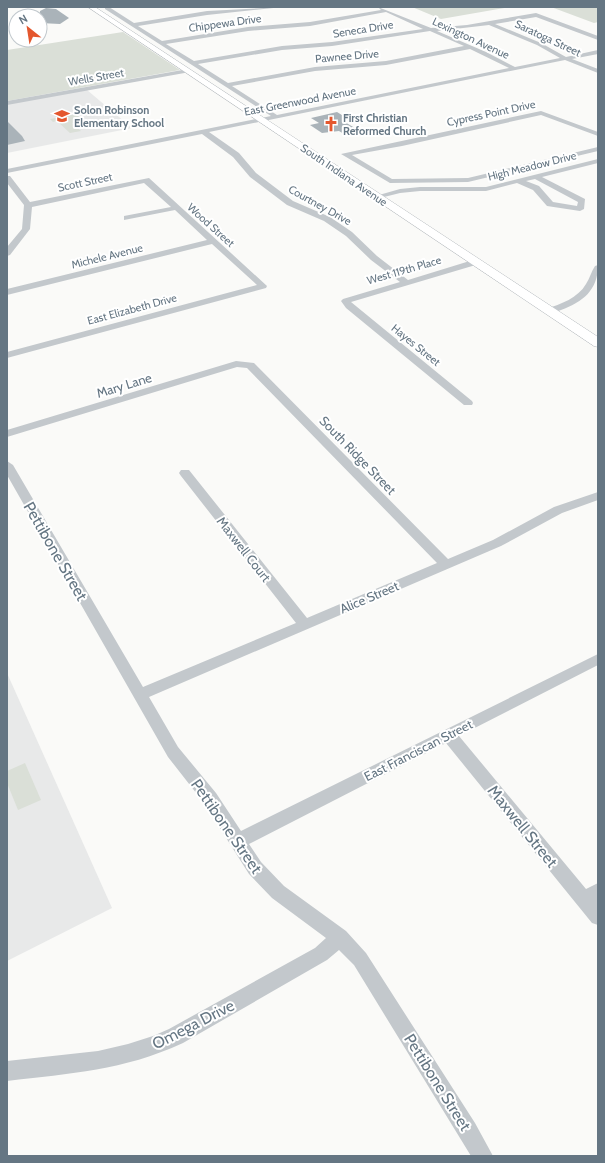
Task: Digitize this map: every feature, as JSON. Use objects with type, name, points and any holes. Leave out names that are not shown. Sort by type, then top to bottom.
[{"type":"main road","name":"South Indiana Avenue","points":[[93,9],[160,52],[598,344]]},
{"type":"street","points":[[93,9],[116,7]]},
{"type":"street","points":[[133,25],[207,13],[280,7]]},
{"type":"street","name":"Lexington Avenue","points":[[376,7],[470,47],[513,68]]},
{"type":"street","points":[[108,8],[275,116]]},
{"type":"street","name":"Chippewa Drive","points":[[161,43],[248,29],[310,24],[386,11]]},
{"type":"street","name":"Seneca Drive","points":[[193,63],[282,48],[332,44],[398,33],[454,29],[536,15],[598,38]]},
{"type":"street","name":"Saratoga Street","points":[[489,23],[539,44],[564,58],[598,71]]},
{"type":"street","name":"Pawnee Drive","points":[[226,85],[315,69],[386,63],[470,47]]},
{"type":"street","points":[[160,52],[172,50]]},
{"type":"street","name":"East Greenwood Avenue","points":[[7,171],[598,52]]},
{"type":"street","name":"Wells Street","points":[[7,103],[188,71]]},
{"type":"street","name":"Cypress Point Drive","points":[[598,134],[541,113],[402,144],[345,154],[390,181],[468,180],[598,149]]},
{"type":"street","name":"Courtney Drive","points":[[204,132],[236,156],[252,175],[290,203],[327,220],[349,234],[374,258],[406,282]]},
{"type":"street","name":"High Meadow Drive","points":[[376,197],[400,191],[420,189],[486,189],[598,161]]},
{"type":"street","points":[[534,165],[548,173]]},
{"type":"street","points":[[518,181],[536,188],[550,204],[580,209],[582,201],[547,184],[537,177]]},
{"type":"street","points":[[7,178],[28,205],[26,229],[7,252]]},
{"type":"street","name":"Scott Street","points":[[28,205],[146,180]]},
{"type":"street","name":"Wood Street","points":[[146,180],[175,208],[263,286]]},
{"type":"street","points":[[127,218],[175,208]]},
{"type":"street","name":"Michele Avenue","points":[[7,292],[213,241]]},
{"type":"street","name":"West 119th Place","points":[[349,306],[346,301],[349,299],[476,262]]},
{"type":"street","points":[[550,311],[570,303],[582,296],[588,288],[598,268]]},
{"type":"street","name":"East Elizabeth Drive","points":[[7,355],[263,286]]},
{"type":"street","name":"Hayes Street","points":[[349,306],[468,403]]},
{"type":"street","name":"Mary Lane","points":[[7,434],[195,378],[236,364],[250,365]]},
{"type":"street","name":"South Ridge Street","points":[[250,365],[446,566]]},
{"type":"street","name":"Pettibone Street","points":[[7,466],[173,752],[210,798],[238,840],[254,868],[265,880],[340,937],[351,948],[369,972],[468,1130],[482,1156]]},
{"type":"street","name":"Maxwell Court","points":[[185,473],[304,624]]},
{"type":"street","name":"Alice Street","points":[[139,695],[304,624],[446,566],[508,538],[558,510],[598,496]]},
{"type":"street","name":"East Franciscan Street","points":[[238,840],[598,659]]},
{"type":"street","name":"Maxwell Street","points":[[449,734],[598,917]]},
{"type":"street","points":[[584,900],[598,891]]},
{"type":"street","name":"Omega Drive","points":[[7,1071],[101,1059],[127,1054],[152,1046],[176,1036],[321,954],[340,937]]},
{"type":"shaded area","points":[[412,7],[510,7],[441,19]]},
{"type":"shaded area","points":[[551,7],[598,7],[598,22],[594,23]]},
{"type":"shaded area","points":[[123,32],[180,70],[7,101],[7,50],[20,48],[48,48],[48,44]]},
{"type":"shaded area","name":"Solon Robinson Elementary School","points":[[87,90],[132,128],[7,153],[7,104]]},
{"type":"shaded area","points":[[76,114],[83,121],[72,123],[81,131],[70,133],[57,121],[53,122],[50,119]]},
{"type":"shaded area","points":[[7,673],[112,908],[7,961]]},
{"type":"shaded area","points":[[25,763],[41,800],[18,810],[7,783],[7,771]]},
{"type":"building","points":[[48,8],[56,9],[69,18],[60,24],[48,23]]},
{"type":"building","name":"First Christian Reformed Church","points":[[337,112],[350,120],[343,121],[360,131],[344,134],[339,131],[322,133],[310,125],[319,123],[311,118]]},
{"type":"building","points":[[7,121],[22,136],[25,141],[7,145]]},
{"type":"place","name":"Solon Robinson Elementary School","points":[[62,116]]},
{"type":"place","name":"First Christian Reformed Church","points":[[331,124]]}]
